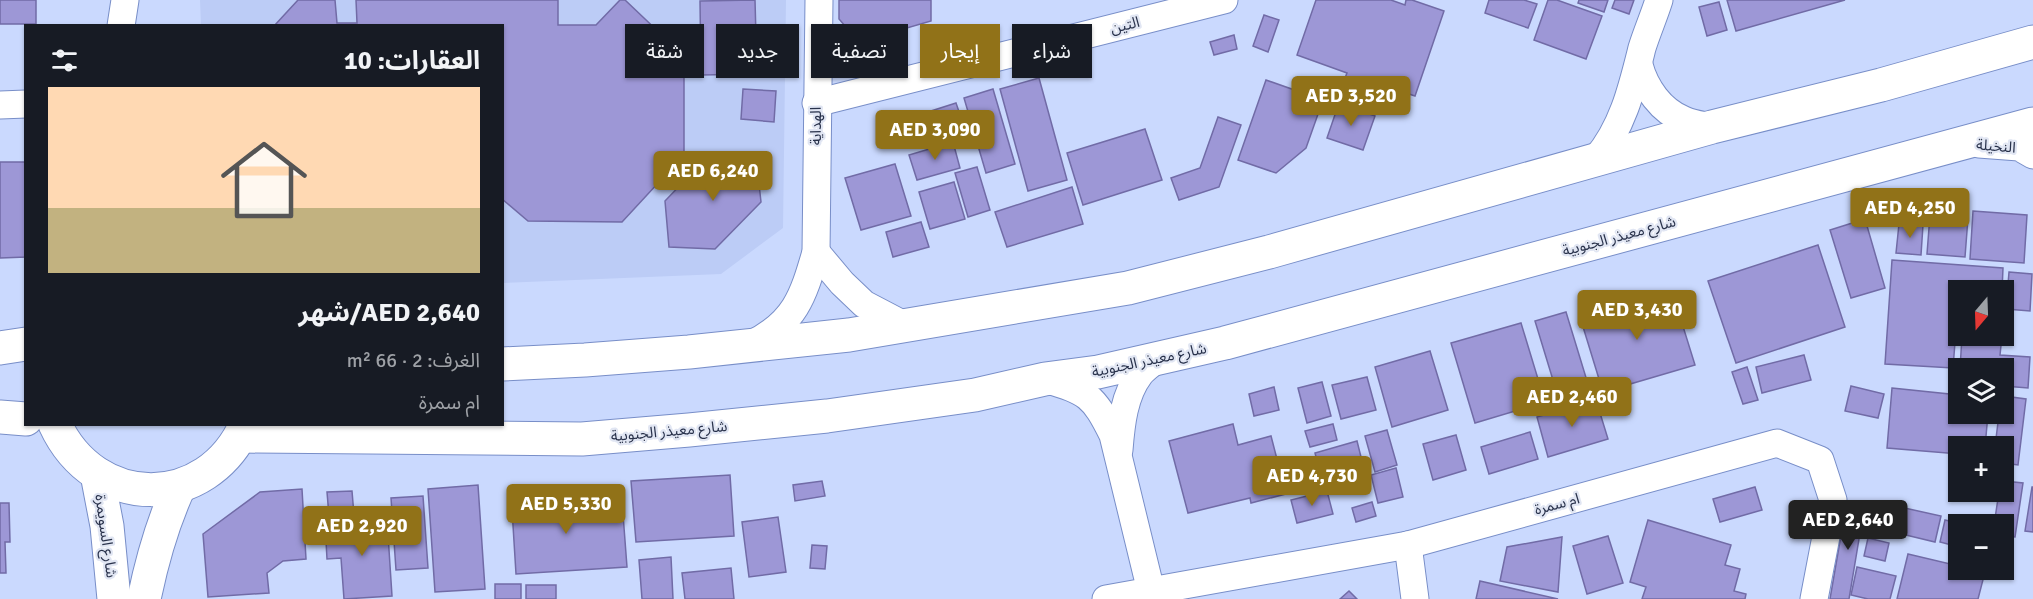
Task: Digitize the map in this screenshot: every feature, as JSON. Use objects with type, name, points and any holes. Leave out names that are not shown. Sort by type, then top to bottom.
[{"type":"street","points":[[121,24],[125,0]]},
{"type":"street","points":[[138,0],[141,24]]},
{"type":"street","name":"الهداية","points":[[749,345],[776,329],[797,305],[805,290],[816,252],[819,0]]},
{"type":"street","name":"التين","points":[[816,103],[1224,0]]},
{"type":"street","points":[[1596,159],[1605,149],[1619,124],[1659,0]]},
{"type":"street","points":[[504,364],[585,360],[849,335],[1128,288],[1269,252],[1712,127],[1881,85],[2033,42]]},
{"type":"street","points":[[1639,65],[1647,86],[1659,102],[1682,120],[1712,127]]},
{"type":"street","points":[[0,105],[24,104]]},
{"type":"street","name":"شارع معيذر الجنوبية","points":[[244,430],[546,439],[624,436],[838,414],[975,395],[1046,379],[1098,372],[1236,340],[2033,124]]},
{"type":"street","name":"النخيلة","points":[[1957,144],[2019,147],[2033,155]]},
{"type":"street","points":[[816,252],[842,283],[864,304],[906,326]]},
{"type":"street","points":[[0,348],[24,344]]},
{"type":"street","points":[[1119,454],[1120,423],[1129,392],[1141,372],[1158,358]]},
{"type":"street","points":[[1046,379],[1076,389],[1091,398],[1106,419],[1119,454],[1151,591]]},
{"type":"street","points":[[0,417],[24,419]]},
{"type":"street","points":[[56,426],[72,454],[86,468],[107,481],[130,489],[154,491],[179,487],[201,478],[234,449],[244,430]]},
{"type":"street","name":"ام سمرة","points":[[1106,599],[1408,545],[1777,443],[1820,460],[1833,500],[1814,599]]},
{"type":"street","name":"شارع السويمرة","points":[[97,474],[107,526],[114,599]]},
{"type":"street","points":[[144,599],[154,551],[179,487]]},
{"type":"street","points":[[1408,545],[1415,599]]},
{"type":"shaded area","points":[[200,0],[786,0],[786,24],[716,24],[716,78],[785,78],[783,228],[721,274],[504,283],[504,24],[201,24]]},
{"type":"building","points":[[0,0],[36,0],[36,24],[0,24]]},
{"type":"building","points":[[298,0],[335,0],[337,23],[357,23],[356,0],[558,0],[558,25],[596,25],[620,0],[625,0],[650,24],[625,24],[625,78],[684,78],[684,155],[622,222],[528,221],[504,201],[504,24],[276,24]]},
{"type":"building","points":[[755,0],[756,24],[716,24],[716,75],[704,75],[704,24],[700,24],[700,1]]},
{"type":"building","points":[[839,0],[931,0],[931,21],[908,28],[908,24],[843,24],[839,19]]},
{"type":"building","points":[[1316,0],[1391,0],[1405,5],[1406,0],[1412,0],[1444,11],[1415,96],[1385,86],[1384,91],[1345,78],[1347,73],[1297,55]]},
{"type":"building","points":[[1489,0],[1524,0],[1537,4],[1528,28],[1485,13]]},
{"type":"building","points":[[1548,0],[1557,0],[1602,16],[1586,59],[1534,40]]},
{"type":"building","points":[[1579,0],[1608,0],[1604,12],[1578,3]]},
{"type":"building","points":[[1615,0],[1634,0],[1629,14],[1612,8]]},
{"type":"building","points":[[1727,0],[1845,0],[1736,31]]},
{"type":"building","points":[[1719,2],[1727,30],[1707,36],[1699,7]]},
{"type":"building","points":[[1264,15],[1279,20],[1268,52],[1253,46]]},
{"type":"building","points":[[1234,35],[1237,49],[1214,55],[1210,42]]},
{"type":"building","points":[[1039,78],[1067,180],[1028,191],[1000,89]]},
{"type":"building","points":[[1266,80],[1323,100],[1306,148],[1276,173],[1238,160]]},
{"type":"building","points":[[743,89],[776,91],[774,122],[741,119]]},
{"type":"building","points":[[993,89],[1015,164],[986,173],[964,98]]},
{"type":"building","points":[[956,103],[965,129],[917,145],[909,118]]},
{"type":"building","points":[[1339,103],[1375,116],[1363,150],[1327,138]]},
{"type":"building","points":[[1218,117],[1241,125],[1219,187],[1179,200],[1171,178],[1200,168]]},
{"type":"building","points":[[1145,129],[1162,180],[1083,205],[1067,153]]},
{"type":"building","points":[[953,142],[960,168],[917,180],[909,155]]},
{"type":"building","points":[[711,153],[756,158],[761,202],[715,249],[669,247],[665,201]]},
{"type":"building","points":[[0,162],[24,162],[24,257],[0,258]]},
{"type":"building","points":[[895,164],[911,216],[861,230],[845,178]]},
{"type":"building","points":[[977,167],[990,210],[968,217],[955,173]]},
{"type":"building","points":[[954,182],[965,219],[930,229],[919,192]]},
{"type":"building","points":[[1072,187],[1083,224],[1007,247],[995,212]]},
{"type":"building","points":[[1973,211],[2027,215],[2024,263],[1970,259]]},
{"type":"building","points":[[1930,215],[1968,218],[1965,257],[1927,254]]},
{"type":"building","points":[[1865,219],[1885,288],[1851,298],[1830,230]]},
{"type":"building","points":[[921,222],[929,247],[893,257],[886,232]]},
{"type":"building","points":[[1899,224],[1923,225],[1921,255],[1896,253]]},
{"type":"building","points":[[1818,245],[1845,327],[1736,363],[1708,281]]},
{"type":"building","points":[[1892,260],[2003,268],[2002,280],[1948,280],[1948,346],[1955,346],[1954,358],[1948,358],[1948,368],[1885,364]]},
{"type":"building","points":[[2009,272],[2032,274],[2030,311],[2014,310],[2014,280],[2008,280]]},
{"type":"building","points":[[1672,291],[1695,365],[1603,392],[1580,317]]},
{"type":"building","points":[[1566,312],[1591,394],[1560,403],[1535,321]]},
{"type":"building","points":[[1521,323],[1545,402],[1475,423],[1451,343]]},
{"type":"building","points":[[1961,346],[2001,346],[2000,355],[2030,357],[2028,388],[2014,387],[2014,358],[1961,358]]},
{"type":"building","points":[[1430,351],[1448,410],[1392,427],[1375,367]]},
{"type":"building","points":[[1804,355],[1811,380],[1762,393],[1756,367]]},
{"type":"building","points":[[1747,367],[1758,400],[1743,404],[1732,372]]},
{"type":"building","points":[[1367,377],[1376,410],[1341,419],[1332,385]]},
{"type":"building","points":[[1322,382],[1331,416],[1307,423],[1298,388]]},
{"type":"building","points":[[1851,386],[1884,394],[1878,418],[1845,411]]},
{"type":"building","points":[[1274,387],[1279,410],[1254,416],[1249,394]]},
{"type":"building","points":[[1892,388],[1948,394],[1948,424],[1987,424],[1986,436],[1948,436],[1948,453],[1887,448]]},
{"type":"building","points":[[2014,397],[2026,399],[2018,465],[2014,464],[2014,436],[1996,436],[1998,424],[2014,424]]},
{"type":"building","points":[[1596,400],[1608,439],[1548,457],[1537,417]]},
{"type":"building","points":[[1233,424],[1238,445],[1271,436],[1286,494],[1251,503],[1250,498],[1188,513],[1169,441]]},
{"type":"building","points":[[1333,424],[1337,440],[1310,447],[1305,431]]},
{"type":"building","points":[[1387,430],[1397,465],[1375,472],[1365,436]]},
{"type":"building","points":[[1530,432],[1538,459],[1489,474],[1481,447]]},
{"type":"building","points":[[1456,435],[1466,470],[1433,480],[1423,444]]},
{"type":"building","points":[[1357,441],[1366,477],[1324,488],[1315,453]]},
{"type":"building","points":[[1396,468],[1403,497],[1378,503],[1371,475]]},
{"type":"building","points":[[730,475],[734,536],[636,542],[631,481]]},
{"type":"building","points":[[822,481],[825,496],[795,501],[793,485]]},
{"type":"building","points":[[2014,482],[2023,483],[2015,537],[2014,514],[1996,514],[1997,502],[2014,502]]},
{"type":"building","points":[[478,485],[485,589],[435,592],[428,489]]},
{"type":"building","points":[[1755,487],[1762,510],[1720,522],[1713,499]]},
{"type":"building","points":[[2033,487],[2033,532],[2025,531]]},
{"type":"building","points":[[302,489],[306,559],[283,561],[267,573],[269,593],[208,597],[203,534],[260,492]]},
{"type":"building","points":[[547,490],[548,506],[622,501],[627,567],[516,574],[511,493]]},
{"type":"building","points":[[352,491],[354,515],[329,516],[327,492]]},
{"type":"building","points":[[1327,491],[1333,514],[1297,523],[1291,500]]},
{"type":"building","points":[[423,496],[428,568],[396,570],[391,498]]},
{"type":"building","points":[[1847,501],[1865,503],[1849,599],[1830,599]]},
{"type":"building","points":[[1372,502],[1376,516],[1356,522],[1352,508]]},
{"type":"building","points":[[0,503],[9,503],[10,542],[5,542],[6,573],[0,573]]},
{"type":"building","points":[[1891,505],[1941,516],[1935,542],[1885,530]]},
{"type":"building","points":[[778,517],[786,572],[749,577],[742,522]]},
{"type":"building","points":[[387,519],[392,596],[344,599],[341,558],[327,559],[325,523]]},
{"type":"building","points":[[1648,520],[1731,545],[1725,565],[1740,569],[1734,591],[1746,594],[1745,599],[1642,599],[1646,587],[1630,582]]},
{"type":"building","points":[[1945,520],[1948,521],[1948,544],[1940,542]]},
{"type":"building","points":[[1608,536],[1623,583],[1587,594],[1573,546]]},
{"type":"building","points":[[1562,537],[1558,592],[1500,581],[1507,547]]},
{"type":"building","points":[[1868,538],[1889,543],[1885,561],[1864,556]]},
{"type":"building","points":[[812,545],[827,546],[825,569],[810,568]]},
{"type":"building","points":[[1908,554],[1948,563],[1948,580],[1983,580],[1978,599],[1897,599]]},
{"type":"building","points":[[671,557],[673,599],[642,599],[639,560]]},
{"type":"building","points":[[1857,567],[1896,576],[1890,599],[1868,599],[1851,595]]},
{"type":"building","points":[[731,568],[734,599],[685,599],[682,573]]},
{"type":"building","points":[[1480,581],[1558,599],[1476,599]]},
{"type":"building","points":[[495,584],[521,584],[521,599],[495,599]]},
{"type":"building","points":[[526,585],[556,585],[556,599],[526,599]]},
{"type":"building","points":[[1349,591],[1357,599],[1340,599]]}]
